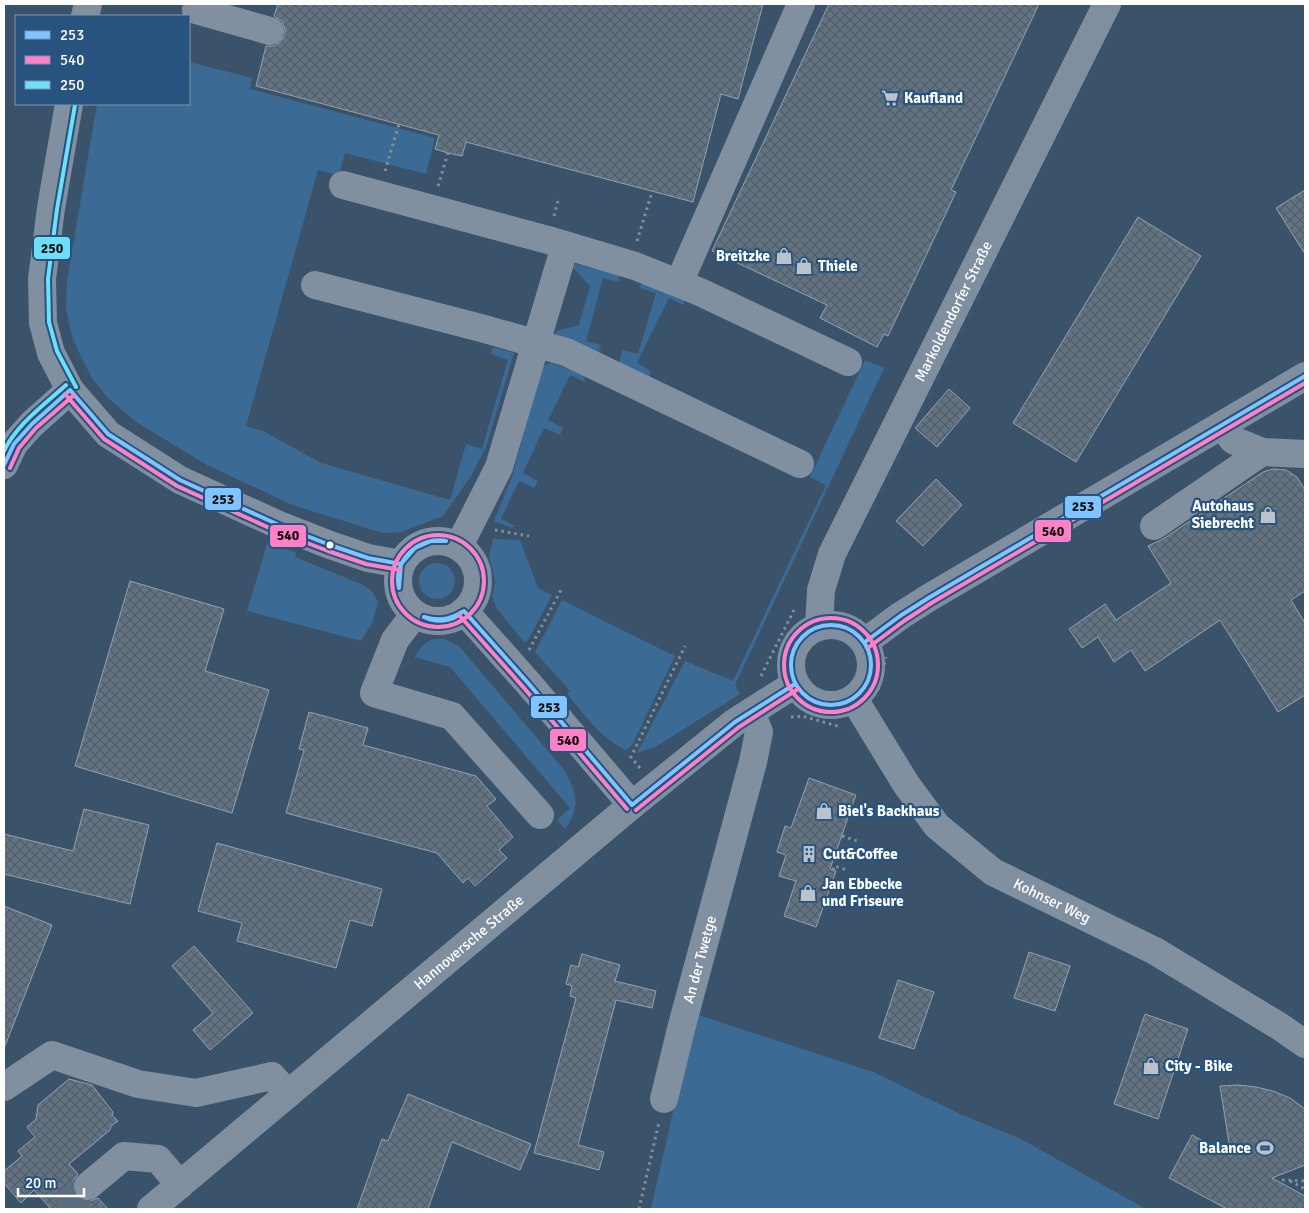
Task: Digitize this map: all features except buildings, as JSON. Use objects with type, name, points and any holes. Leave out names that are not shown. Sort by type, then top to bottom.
[{"type":"main road","name":"Markoldendorfer Straße","points":[[819,626],[821,590],[832,554],[1107,4]]},
{"type":"main road","points":[[866,695],[859,695],[868,684],[872,670],[871,655],[900,616],[1305,376]]},
{"type":"main road","points":[[773,698],[790,667],[794,649],[804,635],[819,626],[832,624],[845,627],[876,648]]},
{"type":"main road","points":[[773,698],[804,696],[817,704],[832,706],[847,703],[866,695]]},
{"type":"main road","name":"Hannoversche Straße","points":[[150,1209],[632,805],[735,722],[773,698]]},
{"type":"street","points":[[679,282],[802,4]]},
{"type":"street","points":[[196,10],[270,31]]},
{"type":"street","points":[[69,105],[51,208],[42,279],[44,324],[52,353],[70,390],[108,434],[180,480],[278,525],[330,545],[368,558],[400,564]]},
{"type":"street","points":[[343,185],[565,246],[679,282],[848,362]]},
{"type":"street","points":[[459,546],[499,467],[565,246]]},
{"type":"street","points":[[315,285],[566,352],[800,464]]},
{"type":"street","points":[[4,465],[14,444],[20,437],[70,390]]},
{"type":"street","points":[[1222,425],[1233,440],[1262,452],[1305,454]]},
{"type":"street","points":[[1154,526],[1262,452]]},
{"type":"street","points":[[432,540],[446,541],[459,546],[469,554],[475,565],[478,577],[477,590],[473,602],[464,612],[455,617],[440,621],[424,619],[415,614],[407,607],[401,597],[398,581],[400,564],[408,553],[419,544],[432,540]]},
{"type":"street","points":[[464,612],[529,684],[632,805]]},
{"type":"street","points":[[415,614],[394,640],[374,693],[452,716],[540,815]]},
{"type":"street","name":"Kohnser Weg","points":[[866,695],[906,784],[937,826],[993,872],[1156,951],[1279,1026],[1305,1044]]},
{"type":"street","name":"An der Twetge","points":[[664,1099],[753,762],[758,732],[773,698]]},
{"type":"street","points":[[4,1088],[52,1055],[138,1084],[196,1092],[272,1076],[288,1094]]},
{"type":"street","points":[[88,1186],[124,1156],[158,1160],[180,1185]]},
{"type":"path","points":[[377,194],[399,124]]},
{"type":"path","points":[[431,209],[448,153]]},
{"type":"path","points":[[630,265],[652,192]]},
{"type":"path","points":[[553,221],[559,197]]},
{"type":"path","points":[[493,530],[529,536]]},
{"type":"path","points":[[528,652],[562,588]]},
{"type":"path","points":[[773,698],[760,676],[795,608]]},
{"type":"path","points":[[631,757],[685,646]]},
{"type":"path","points":[[866,695],[876,648]]},
{"type":"path","points":[[842,836],[857,841]]},
{"type":"path","points":[[833,870],[834,866],[847,870]]},
{"type":"path","points":[[639,1209],[664,1099]]},
{"type":"path","points":[[1282,1180],[1305,1181]]},
{"type":"path","points":[[1290,1180],[1305,1189]]},
{"type":"shaded area","points":[[190,62],[252,78],[250,89],[435,138],[426,174],[345,153],[340,171],[334,174],[318,170],[246,426],[263,431],[321,463],[450,500],[466,444],[482,449],[508,360],[491,354],[493,347],[514,353],[486,447],[471,476],[443,516],[401,532],[382,533],[290,504],[207,465],[136,422],[107,397],[92,378],[81,357],[72,336],[66,309],[67,281],[97,105],[190,105]]},
{"type":"shaded area","points":[[575,264],[619,275],[619,282],[603,278],[586,341],[601,345],[599,352],[596,353],[557,337],[555,334],[557,331],[579,325],[590,286],[574,269],[573,266]]},
{"type":"shaded area","points":[[642,282],[685,300],[683,305],[669,298],[637,363],[651,371],[649,376],[645,377],[619,364],[622,350],[638,354],[656,293],[640,288]]},
{"type":"shaded area","points":[[865,360],[884,368],[735,685],[740,694],[655,747],[637,753],[685,661],[733,681],[826,485],[810,477]]},
{"type":"shaded area","points":[[551,363],[583,374],[585,382],[570,375],[548,420],[563,428],[560,435],[544,428],[523,473],[538,481],[534,488],[519,481],[501,519],[515,526],[512,528],[494,521],[512,476],[543,366]]},
{"type":"shaded area","points":[[493,539],[520,540],[538,588],[552,595],[527,642],[523,641],[497,609],[492,596],[495,583],[489,558]]},
{"type":"shaded area","points":[[268,541],[296,553],[295,557],[371,590],[378,602],[372,623],[361,641],[247,611]]},
{"type":"shaded area","points":[[437,563],[444,564],[450,568],[454,574],[454,588],[450,594],[444,598],[437,599],[430,598],[424,594],[420,588],[419,581],[420,574],[424,568],[430,564]]},
{"type":"shaded area","points":[[562,600],[675,656],[632,745],[626,750],[609,740],[594,726],[567,694],[570,691],[535,652]]},
{"type":"shaded area","points":[[432,639],[444,639],[459,646],[564,770],[572,785],[575,800],[573,814],[565,829],[557,820],[570,808],[450,667],[414,657],[422,646]]},
{"type":"shaded area","points":[[695,1014],[873,1072],[958,1113],[1021,1139],[1146,1209],[651,1209]]},
{"type":"tunnel","points":[[61,1209],[88,1186]]},
{"type":"transit line","name":"250","points":[[75,105],[57,209],[48,279],[49,322],[57,351],[76,387]]},
{"type":"transit line","name":"253","points":[[865,642],[930,597],[1305,376]]},
{"type":"transit line","name":"540","points":[[869,647],[933,602],[1305,383]]},
{"type":"transit line","name":"250","points":[[4,451],[16,432],[66,385]]},
{"type":"transit line","name":"253","points":[[70,390],[108,434],[180,480],[279,525],[330,545],[368,558],[401,564]]},
{"type":"transit line","name":"253","points":[[4,465],[14,444],[32,424],[70,390]]},
{"type":"transit line","name":"540","points":[[65,394],[104,439],[177,486],[276,531],[328,551],[366,564],[400,570]]},
{"type":"transit line","name":"540","points":[[10,468],[19,448],[36,428],[74,395]]},
{"type":"transit line","name":"540","points":[[429,535],[447,535],[464,542],[477,555],[484,572],[484,581],[484,590],[477,607],[464,620],[447,627],[429,627],[412,620],[399,607],[392,590],[392,572],[399,555],[412,542],[429,535]]},
{"type":"transit line","name":"253","points":[[399,588],[401,564],[415,548],[431,541],[446,541]]},
{"type":"transit line","name":"253","points":[[399,588],[398,578],[400,569],[410,553],[426,542],[446,541]]},
{"type":"transit line","name":"253","points":[[464,611],[632,805]]},
{"type":"transit line","name":"253","points":[[424,617],[443,619],[453,617],[462,612]]},
{"type":"transit line","name":"253","points":[[424,617],[434,620],[449,620],[462,612]]},
{"type":"transit line","name":"540","points":[[459,615],[627,809]]},
{"type":"transit line","name":"540","points":[[831,618],[849,622],[864,632],[874,647],[878,665],[874,683],[864,698],[849,708],[831,712],[813,708],[798,698],[788,683],[784,665],[788,647],[798,632],[813,622],[831,618]]},
{"type":"transit line","name":"253","points":[[823,625],[839,625],[860,636],[871,657],[871,665],[871,673],[860,694],[839,705],[823,705],[809,699],[797,687],[791,673],[791,657],[797,643],[809,631],[823,625]]},
{"type":"transit line","name":"253","points":[[632,805],[735,722],[795,684]]},
{"type":"transit line","name":"540","points":[[636,810],[739,727],[798,689]]},
{"type":"place","name":"Kaufland","points":[[890,98]]},
{"type":"place","name":"Breitzke","points":[[784,256]]},
{"type":"place","name":"Thiele","points":[[804,266]]},
{"type":"place","name":"Autohaus Siebrecht","points":[[1268,515]]},
{"type":"place","name":"Biel's Backhaus","points":[[824,811]]},
{"type":"place","name":"Cut&Coffee","points":[[809,854]]},
{"type":"place","name":"Jan Ebbecke und Friseure","points":[[808,893]]},
{"type":"place","name":"City - Bike","points":[[1151,1066]]},
{"type":"place","name":"Balance","points":[[1265,1148]]}]
